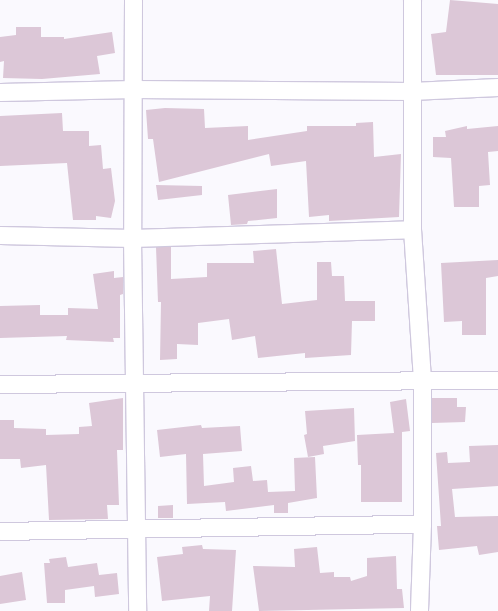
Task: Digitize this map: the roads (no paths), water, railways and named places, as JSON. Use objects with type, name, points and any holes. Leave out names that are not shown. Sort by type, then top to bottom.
[{"type":"street","points":[[133,0],[134,89],[132,238],[137,611]]},
{"type":"street","points":[[412,0],[412,230],[422,381],[422,524],[419,611]]},
{"type":"street","points":[[0,92],[134,89],[411,91],[498,87]]},
{"type":"street","points":[[0,235],[132,238],[412,230]]},
{"type":"street","points":[[0,384],[498,380]]},
{"type":"street","points":[[0,531],[136,531],[422,524]]}]
